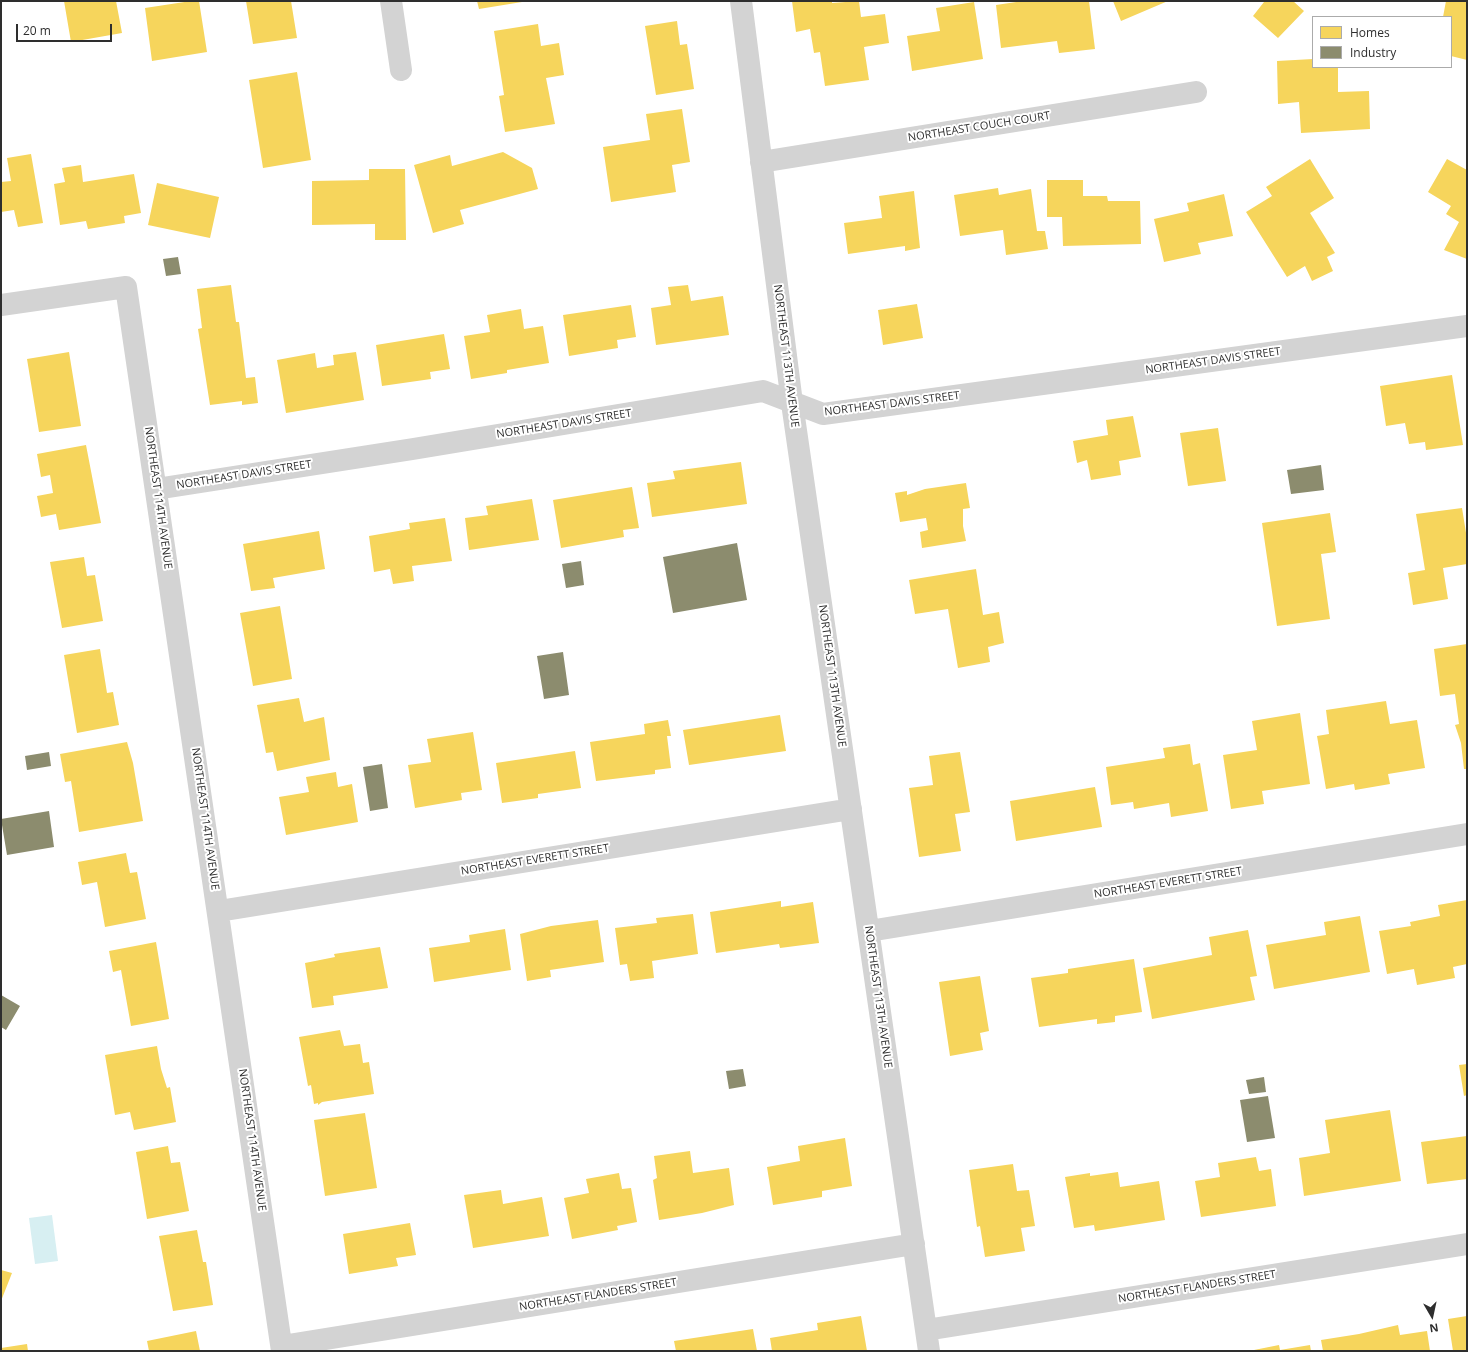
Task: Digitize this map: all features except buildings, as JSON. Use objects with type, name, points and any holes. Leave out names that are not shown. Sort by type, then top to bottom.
[{"type":"street","points":[[391,1],[401,70]]},
{"type":"street","name":"NORTHEAST 113TH AVENUE","points":[[740,1],[792,403],[928,1341]]},
{"type":"street","name":"NORTHEAST COUCH COURT","points":[[761,162],[1196,92]]},
{"type":"street","name":"NORTHEAST 114TH AVENUE","points":[[1,305],[126,287],[219,911],[282,1349]]},
{"type":"street","name":"NORTHEAST DAVIS STREET","points":[[156,489],[421,448],[763,392],[823,414],[1467,326]]},
{"type":"street","name":"NORTHEAST EVERETT STREET","points":[[219,911],[851,809]]},
{"type":"street","name":"NORTHEAST EVERETT STREET","points":[[869,931],[1467,834]]},
{"type":"street","name":"NORTHEAST FLANDERS STREET","points":[[282,1349],[914,1244]]},
{"type":"street","name":"NORTHEAST FLANDERS STREET","points":[[928,1341],[1467,1244]]},
{"type":"water","points":[[52,1215],[58,1261],[35,1264],[29,1218]]}]
